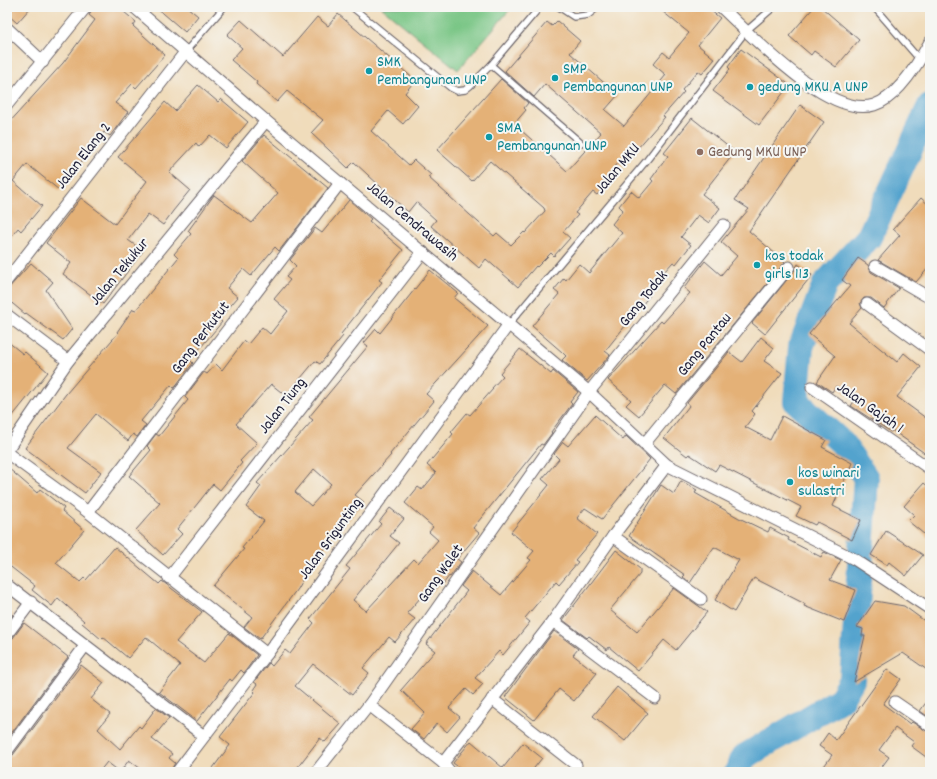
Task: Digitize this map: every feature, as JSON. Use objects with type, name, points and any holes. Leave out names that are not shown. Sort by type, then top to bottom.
[{"type":"street","points":[[7,105],[86,7]]},
{"type":"street","name":"Jalan Cendrawasih","points":[[134,7],[266,121],[589,392],[667,465],[854,559],[930,609]]},
{"type":"street","points":[[721,7],[771,55],[816,90],[852,106],[875,105],[892,93],[920,60],[930,42]]},
{"type":"street","points":[[7,28],[43,62]]},
{"type":"street","name":"Jalan Elang 2","points":[[7,280],[186,52]]},
{"type":"street","name":"Jalan Tekukur","points":[[7,451],[68,361],[266,121]]},
{"type":"street","name":"Gang Perkutut","points":[[88,512],[340,183]]},
{"type":"street","name":"Gang Todak","points":[[589,392],[724,225]]},
{"type":"street","name":"Jalan Tiung","points":[[169,578],[423,252]]},
{"type":"street","points":[[875,266],[930,298]]},
{"type":"street","name":"Gang Pantau","points":[[645,443],[789,267]]},
{"type":"street","points":[[867,304],[930,350]]},
{"type":"street","points":[[7,315],[68,361]]},
{"type":"street","name":"Jalan Srigunting","points":[[177,772],[267,654],[509,324]]},
{"type":"street","name":"Jalan Gajah 1","points":[[812,387],[930,469]]},
{"type":"street","name":"Gang Walet","points":[[316,772],[369,705],[589,392]]},
{"type":"street","points":[[7,451],[88,512],[169,578],[267,654]]},
{"type":"street","points":[[443,763],[553,621],[613,536],[667,465]]},
{"type":"street","points":[[613,536],[701,599]]},
{"type":"street","points":[[7,585],[204,736]]},
{"type":"street","points":[[7,634],[31,602]]},
{"type":"street","points":[[553,621],[655,698]]},
{"type":"street","points":[[7,751],[86,646]]},
{"type":"street","points":[[492,699],[576,766]]},
{"type":"street","points":[[895,702],[930,726]]},
{"type":"street","points":[[369,705],[443,763],[450,772]]},
{"type":"lane","points":[[186,52],[224,7]]},
{"type":"lane","points":[[352,7],[451,88],[457,91],[465,90],[491,65],[540,7]]},
{"type":"lane","points":[[559,7],[574,17],[588,15],[598,7]]},
{"type":"lane","name":"Jalan MKU","points":[[509,324],[647,160],[746,31],[774,7]]},
{"type":"lane","points":[[874,7],[920,60]]},
{"type":"lane","points":[[491,65],[581,143]]},
{"type":"green space","points":[[381,7],[512,7],[458,70]]},
{"type":"building","points":[[7,7],[31,7],[17,23],[7,14]]},
{"type":"building","points":[[93,7],[118,7],[136,22],[133,26],[165,55],[136,88],[132,84],[115,103],[128,112],[110,136],[104,132],[59,190],[27,164],[13,181],[42,206],[21,231],[18,228],[7,242],[7,125],[63,63],[95,20],[89,15]]},
{"type":"building","points":[[156,7],[187,7],[198,16],[185,32]]},
{"type":"building","points":[[657,7],[706,7],[720,18],[698,45],[715,59],[702,74],[698,71],[682,90],[684,92],[663,116],[665,117],[622,166],[618,163],[603,182],[606,185],[597,195],[593,192],[575,213],[578,215],[563,232],[570,238],[554,256],[551,253],[537,267],[536,266],[518,287],[486,259],[479,268],[431,226],[436,220],[416,202],[408,212],[354,162],[348,168],[311,133],[323,120],[287,91],[277,102],[256,84],[257,82],[231,60],[242,48],[227,35],[241,20],[283,57],[317,17],[328,26],[338,14],[415,80],[405,93],[418,106],[403,124],[388,111],[371,131],[409,165],[414,160],[431,175],[428,177],[470,215],[494,236],[497,233],[511,245],[524,232],[525,233],[545,211],[544,208],[490,161],[472,181],[437,150],[501,79],[528,103],[524,108],[526,110],[514,124],[567,171],[601,133],[545,84],[534,97],[505,71],[547,22],[552,26],[557,21],[580,41],[570,53],[618,95],[605,110],[624,126],[666,75],[653,64],[663,52],[669,57],[689,33]]},
{"type":"building","points":[[814,7],[821,7],[859,40],[836,67],[814,51],[811,55],[789,36]]},
{"type":"building","name":"gedung MKU A UNP","points":[[741,49],[787,83],[787,88],[759,125],[713,91],[730,69],[728,67]]},
{"type":"building","points":[[198,85],[218,102],[221,99],[248,122],[226,148],[210,135],[199,147],[196,143],[169,172],[190,190],[163,225],[148,214],[128,240],[143,251],[103,304],[63,274],[71,263],[46,243],[81,198],[115,224],[147,181],[118,157],[165,102],[175,111]]},
{"type":"building","points":[[800,105],[824,122],[749,231],[785,262],[676,394],[665,385],[639,416],[626,405],[631,400],[608,380],[661,321],[663,323],[690,293],[684,288],[705,261],[721,275],[737,256],[721,242],[749,209],[735,200]]},
{"type":"building","points":[[692,118],[735,152],[702,194],[720,208],[709,223],[698,215],[681,237],[691,245],[676,264],[673,262],[646,292],[650,295],[605,351],[610,355],[587,381],[562,360],[566,356],[562,352],[532,326],[559,294],[554,290],[564,278],[566,280],[579,264],[589,273],[622,233],[612,224],[623,210],[619,206],[631,191],[639,198],[653,181],[651,179],[668,156],[664,153]]},
{"type":"building","points":[[264,135],[328,188],[279,251],[275,247],[251,276],[243,269],[227,288],[238,297],[219,319],[222,322],[190,360],[193,363],[174,388],[171,385],[141,421],[146,425],[137,437],[133,434],[128,441],[96,414],[68,448],[101,472],[85,493],[25,448],[66,394],[118,333],[117,332],[133,309],[136,310],[178,258],[174,254],[191,234],[188,231],[214,195],[252,223],[278,193],[242,161]]},
{"type":"building","points":[[921,198],[930,206],[930,266],[916,282],[878,260],[900,235],[893,229]]},
{"type":"building","points":[[349,200],[371,219],[369,221],[403,250],[379,280],[382,282],[341,334],[343,336],[320,364],[315,361],[286,396],[271,384],[236,424],[257,443],[240,461],[242,463],[220,490],[213,484],[177,529],[182,534],[163,555],[136,530],[160,503],[129,476],[151,450],[147,446],[156,434],[159,436],[188,400],[185,397],[204,372],[207,374],[216,364],[222,370],[244,341],[248,344],[262,327],[270,334],[288,311],[274,299],[290,280],[286,277],[296,266],[290,260],[315,228],[322,233]]},
{"type":"building","points":[[858,258],[868,265],[871,272],[899,288],[884,308],[871,298],[864,298],[860,303],[862,308],[849,323],[897,362],[904,353],[921,367],[897,397],[930,421],[930,457],[892,430],[891,432],[851,406],[855,400],[836,386],[832,392],[817,382],[835,356],[809,334],[850,286],[842,280]]},
{"type":"building","points":[[31,263],[53,282],[46,290],[72,329],[63,340],[26,313],[25,314],[7,299],[7,290]]},
{"type":"building","points":[[798,264],[812,275],[765,334],[752,323]]},
{"type":"building","points":[[430,270],[458,293],[454,298],[488,326],[426,394],[434,401],[390,454],[391,455],[355,495],[364,502],[345,524],[344,523],[308,569],[297,589],[260,639],[244,627],[252,617],[213,586],[244,549],[242,548],[264,521],[246,507],[261,486],[257,483],[313,420],[309,417],[368,346],[364,343],[376,329],[380,333]],"holes":[[[314,469],[331,484],[311,506],[295,492]]]},
{"type":"building","points":[[761,337],[774,348],[764,361],[782,373],[752,411],[755,414],[745,427],[770,440],[782,416],[826,440],[822,447],[852,463],[833,506],[861,520],[852,540],[817,522],[815,525],[796,516],[801,507],[719,465],[715,471],[689,454],[687,456],[664,438],[689,406],[687,403],[729,352],[742,362]]},
{"type":"building","points":[[7,341],[23,354],[25,352],[48,372],[7,423]]},
{"type":"building","points":[[520,349],[551,374],[553,371],[578,392],[570,402],[572,404],[543,445],[541,444],[473,528],[479,533],[457,559],[461,562],[444,583],[442,581],[432,592],[429,588],[407,613],[415,619],[395,642],[389,637],[363,668],[369,673],[352,695],[313,664],[295,686],[341,724],[325,742],[320,738],[294,772],[210,772],[230,745],[220,737],[255,692],[253,690],[257,684],[254,682],[269,663],[272,666],[285,650],[290,654],[314,623],[310,619],[350,569],[346,566],[381,524],[379,522],[390,508],[404,519],[390,536],[399,543],[353,600],[366,611],[414,559],[418,563],[438,540],[429,532],[433,527],[405,503],[418,487],[422,490],[436,473],[427,465],[453,434],[451,432],[467,413],[470,415],[493,389],[492,388],[503,376],[500,373]]},
{"type":"building","points":[[595,415],[623,440],[626,436],[650,459],[602,519],[585,508],[577,518],[597,534],[575,560],[578,562],[559,584],[556,581],[525,618],[530,622],[503,655],[499,651],[475,678],[483,684],[473,695],[466,689],[449,708],[460,717],[447,732],[437,723],[424,739],[411,729],[425,713],[401,690],[435,651],[426,644],[467,591],[461,586],[472,571],[501,595],[531,560],[528,558],[534,551],[511,532],[549,485],[542,479],[559,459],[554,454],[563,442],[568,446]]},
{"type":"building","points":[[7,467],[37,493],[40,489],[64,508],[62,511],[84,530],[56,563],[80,582],[84,578],[86,580],[115,547],[159,584],[162,581],[202,612],[176,642],[204,663],[229,633],[257,655],[244,673],[241,670],[232,681],[230,679],[197,721],[159,692],[180,665],[146,637],[128,658],[103,637],[101,639],[82,623],[84,621],[58,598],[52,606],[32,590],[35,586],[7,564]]},
{"type":"building","points":[[681,481],[697,490],[695,493],[739,518],[768,532],[770,528],[789,538],[788,540],[821,557],[824,552],[841,560],[830,580],[856,590],[844,622],[804,606],[805,604],[754,578],[734,612],[715,600],[739,560],[714,547],[690,583],[683,577],[685,575],[629,536],[661,485],[674,494]]},
{"type":"building","points":[[924,483],[930,488],[930,539],[908,521],[914,515],[904,506]]},
{"type":"building","points":[[886,531],[923,555],[906,576],[889,562],[887,565],[871,555]]},
{"type":"building","points":[[616,550],[640,569],[640,574],[610,610],[637,632],[674,588],[707,612],[676,650],[664,640],[638,671],[609,647],[607,650],[589,636],[587,638],[563,620]]},
{"type":"building","points":[[875,601],[904,606],[930,625],[930,672],[903,653],[854,682],[865,636],[862,636],[863,629],[857,627]]},
{"type":"building","points":[[7,610],[13,615],[7,622]]},
{"type":"building","points":[[24,623],[68,657],[7,739],[7,641],[13,638]]},
{"type":"building","points":[[554,631],[578,649],[573,655],[597,673],[574,701],[559,689],[534,720],[505,697]]},
{"type":"building","points":[[81,665],[104,683],[91,699],[110,714],[98,729],[120,749],[139,726],[141,728],[156,708],[169,718],[152,739],[172,754],[169,758],[175,763],[170,772],[145,772],[129,760],[120,772],[107,762],[99,772],[7,772],[7,758],[13,755]]},
{"type":"building","points":[[887,669],[901,679],[883,704],[910,724],[912,722],[930,733],[930,760],[911,746],[914,742],[895,728],[879,750],[889,757],[878,772],[820,772],[832,755],[819,746],[828,733],[836,740]]},
{"type":"building","points":[[617,687],[648,713],[625,741],[593,716]]},
{"type":"building","points":[[930,697],[930,718],[920,711]]},
{"type":"building","points":[[471,741],[503,768],[523,743],[542,758],[531,772],[465,772],[453,763]]},
{"type":"waterway","points":[[737,772],[744,757],[841,699],[852,680],[866,478],[842,443],[796,401],[801,347],[825,284],[869,237],[930,106]]},
{"type":"place","name":"SMK Pembangunan UNP","points":[[369,71]]},
{"type":"place","name":"SMP Pembangunan UNP","points":[[555,78]]},
{"type":"place","name":"gedung MKU A UNP","points":[[750,87]]},
{"type":"place","name":"SMA Pembangunan UNP","points":[[489,137]]},
{"type":"place","name":"Gedung MKU UNP","points":[[700,152]]},
{"type":"place","name":"kos todak girls 113","points":[[757,265]]},
{"type":"place","name":"kos winari sulastri","points":[[790,482]]}]
